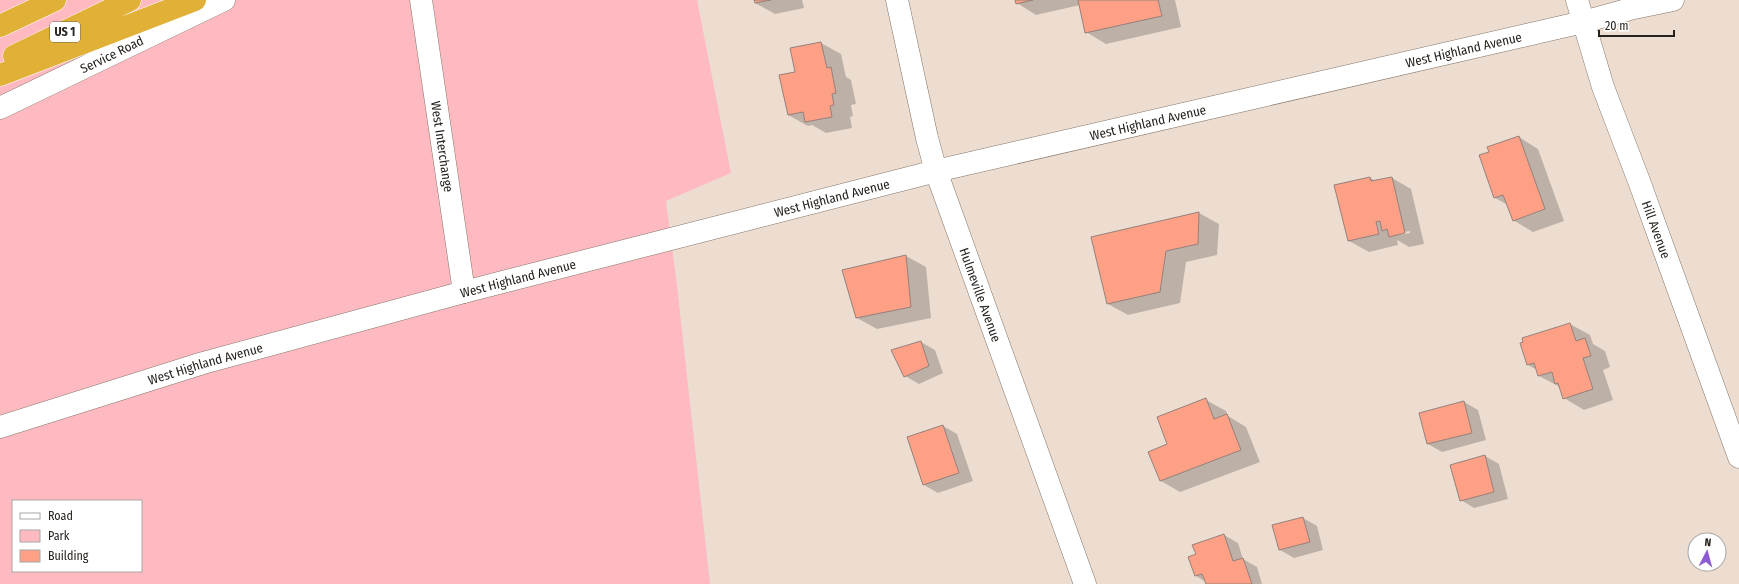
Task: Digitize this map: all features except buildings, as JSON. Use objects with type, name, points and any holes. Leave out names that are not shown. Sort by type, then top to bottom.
[{"type":"highway","name":"US 1","points":[[0,26],[54,0]]},
{"type":"highway","name":"US 1","points":[[0,62],[130,0]]},
{"type":"highway","points":[[0,75],[195,0]]},
{"type":"street","name":"Service Road","points":[[0,108],[224,0]]},
{"type":"street","name":"West Interchange","points":[[421,0],[464,292]]},
{"type":"street","name":"Hulmeville Avenue","points":[[897,0],[927,138],[936,172],[1085,584]]},
{"type":"street","name":"Hill Avenue","points":[[1577,0],[1603,87],[1639,181],[1739,457]]},
{"type":"street","name":"West Highland Avenue","points":[[0,427],[203,363],[464,292],[936,172],[1673,0]]},
{"type":"green space","points":[[0,0],[697,0],[731,173],[666,201],[677,285],[710,584],[0,584]]}]
